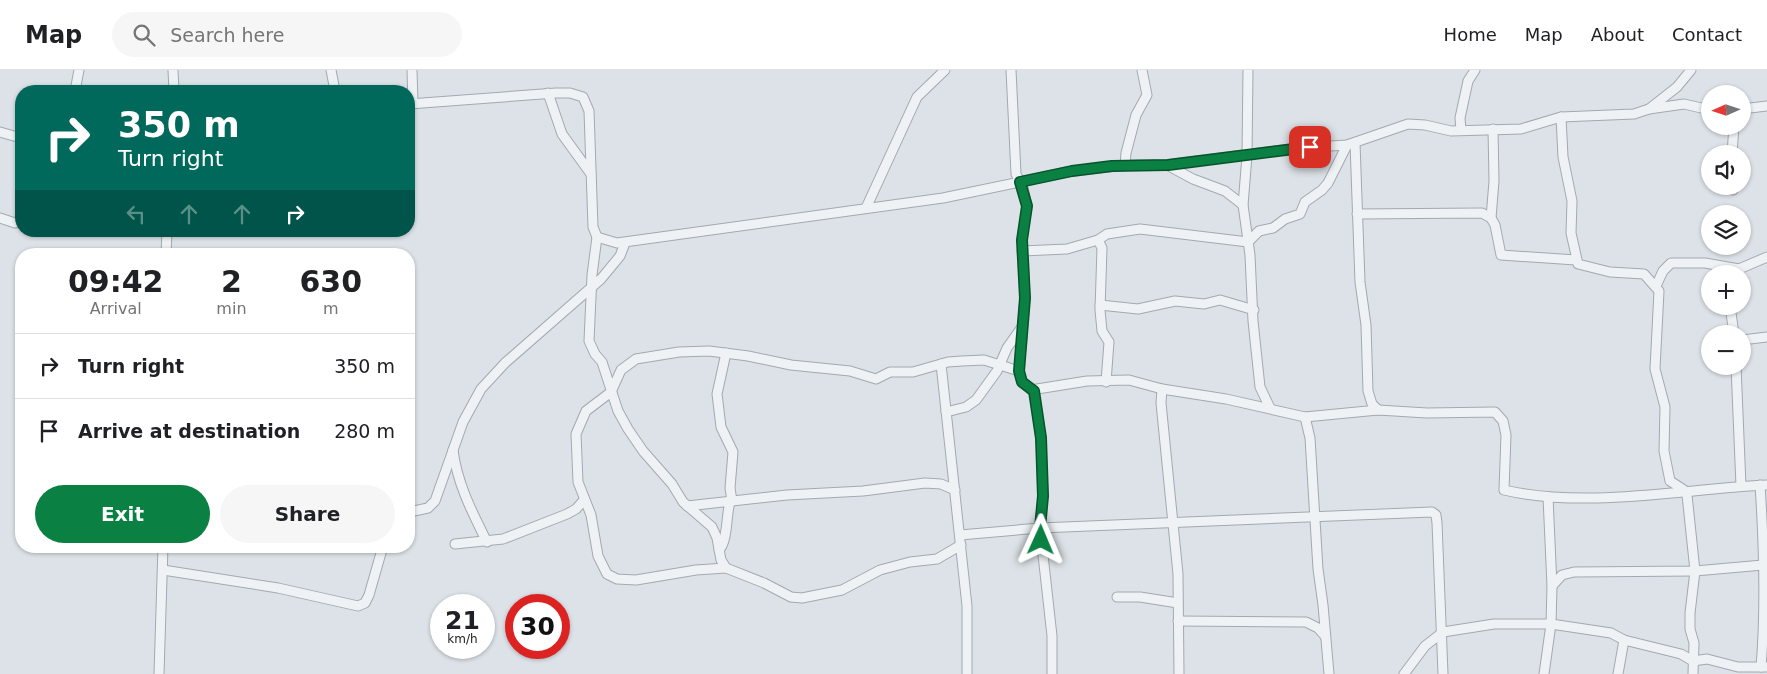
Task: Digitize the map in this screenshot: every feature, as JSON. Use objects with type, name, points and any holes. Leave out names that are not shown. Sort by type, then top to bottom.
[{"type":"street","points":[[76,85],[80,70]]},
{"type":"street","points":[[331,70],[333,85]]},
{"type":"street","points":[[412,70],[412,85]]},
{"type":"street","points":[[866,208],[917,97],[945,70]]},
{"type":"street","points":[[1011,70],[1016,174],[1027,206],[1022,251],[1025,298],[1019,371],[1022,382],[1034,391],[1041,438],[1043,496],[1040,528],[1052,636],[1052,674]]},
{"type":"street","points":[[1125,165],[1126,153],[1136,115],[1147,95],[1142,70]]},
{"type":"street","points":[[1248,70],[1247,156],[1243,205],[1248,242],[1260,387],[1270,408]]},
{"type":"street","points":[[1649,109],[1677,87],[1691,70]]},
{"type":"street","points":[[1461,130],[1460,118],[1468,81],[1475,71]]},
{"type":"street","points":[[170,85],[173,72]]},
{"type":"street","points":[[173,72],[174,85]]},
{"type":"street","points":[[548,94],[562,134],[591,174]]},
{"type":"street","points":[[415,104],[548,94],[577,94],[587,104],[590,131],[591,207],[593,226],[597,238],[589,341],[595,354],[602,362],[618,411],[637,443],[672,484],[687,506],[712,527],[721,560],[726,568]]},
{"type":"street","points":[[597,238],[617,244],[943,198],[1072,171],[1125,165],[1168,165],[1298,148],[1351,144],[1408,124],[1425,125],[1451,131],[1525,129],[1550,118],[1561,116],[1627,115],[1649,109],[1684,104],[1701,108]]},
{"type":"street","points":[[1751,108],[1767,106]]},
{"type":"street","points":[[1561,116],[1564,157],[1572,198],[1570,225],[1576,260],[1581,266],[1610,272],[1644,274],[1656,286],[1660,297],[1656,369],[1665,407],[1664,451],[1670,481],[1684,490],[1688,502],[1695,571],[1690,612],[1690,629],[1694,643],[1693,674]]},
{"type":"street","points":[[1493,129],[1494,188],[1491,218],[1498,232],[1501,255],[1576,260]]},
{"type":"street","points":[[0,132],[15,136]]},
{"type":"street","points":[[1351,144],[1360,282],[1366,325],[1368,391],[1372,404],[1378,410]]},
{"type":"street","points":[[1248,242],[1259,231],[1273,228],[1285,219],[1300,214],[1305,202],[1326,187],[1351,144]]},
{"type":"street","points":[[1168,165],[1194,179],[1225,190],[1243,205]]},
{"type":"street","points":[[1357,214],[1411,215],[1476,212],[1491,218]]},
{"type":"street","points":[[0,218],[15,224]]},
{"type":"street","points":[[1022,251],[1067,249],[1098,240],[1112,233],[1153,229],[1248,242]]},
{"type":"street","points":[[1098,240],[1102,248],[1100,305],[1102,331],[1109,342],[1106,382]]},
{"type":"street","points":[[415,511],[428,508],[435,501],[472,401],[481,389],[505,363],[592,286],[620,256],[625,243]]},
{"type":"street","points":[[1748,265],[1767,257]]},
{"type":"street","points":[[1656,286],[1663,271],[1671,263],[1701,267]]},
{"type":"street","points":[[1100,305],[1138,308],[1175,301],[1204,304],[1220,300],[1254,310]]},
{"type":"street","points":[[946,412],[959,410],[972,403],[1000,366],[1008,348],[1023,327]]},
{"type":"street","points":[[1751,339],[1767,337]]},
{"type":"street","points":[[961,546],[943,557],[880,570],[842,590],[802,598],[785,594],[764,583],[726,568],[671,573],[636,580],[618,580],[607,574],[601,566],[591,516],[578,482],[577,428],[586,411],[611,392],[621,370],[636,359],[679,352],[726,353],[791,365],[850,371],[878,379],[890,372],[913,372],[948,362],[984,360],[1019,371]]},
{"type":"street","points":[[719,550],[724,542],[731,501],[730,488],[733,452],[721,427],[717,394],[726,353]]},
{"type":"street","points":[[941,364],[967,606],[967,674]]},
{"type":"street","points":[[1736,375],[1741,486]]},
{"type":"street","points":[[1034,391],[1088,380],[1106,382],[1129,380],[1162,389],[1270,408],[1305,417],[1378,410],[1427,413],[1495,412],[1503,421],[1506,435],[1504,490],[1548,498],[1590,498],[1763,485],[1764,667],[1738,667],[1708,659],[1692,661],[1681,654],[1624,640],[1611,633],[1551,624],[1494,624],[1443,632],[1425,646],[1404,674]]},
{"type":"street","points":[[1162,389],[1161,403],[1178,574],[1179,674]]},
{"type":"street","points":[[1305,417],[1310,438],[1318,569],[1329,674]]},
{"type":"street","points":[[453,450],[455,464],[464,492],[487,542]]},
{"type":"street","points":[[687,506],[805,493],[863,491],[925,484],[941,484],[955,490]]},
{"type":"street","points":[[1544,674],[1551,624],[1552,586],[1548,498]]},
{"type":"street","points":[[455,544],[504,539],[567,514],[584,500]]},
{"type":"street","points":[[960,535],[1040,528],[1428,511],[1434,513],[1437,523],[1443,632],[1443,674]]},
{"type":"street","points":[[159,674],[163,553]]},
{"type":"street","points":[[162,570],[278,588],[358,606],[366,603],[381,553]]},
{"type":"street","points":[[1552,586],[1562,575],[1574,572],[1695,571],[1763,565]]},
{"type":"street","points":[[1116,597],[1140,597],[1178,604]]},
{"type":"street","points":[[1178,621],[1306,622],[1317,617],[1323,605]]},
{"type":"street","points":[[1306,622],[1318,628],[1325,636]]},
{"type":"street","points":[[1618,674],[1624,640]]},
{"type":"route","points":[[1041,540],[1040,528],[1043,496],[1040,461],[1041,438],[1038,414],[1034,391],[1022,382],[1019,371],[1025,298],[1022,240],[1027,206],[1026,196],[1020,182],[1072,171],[1112,166],[1168,165],[1310,147]]}]
